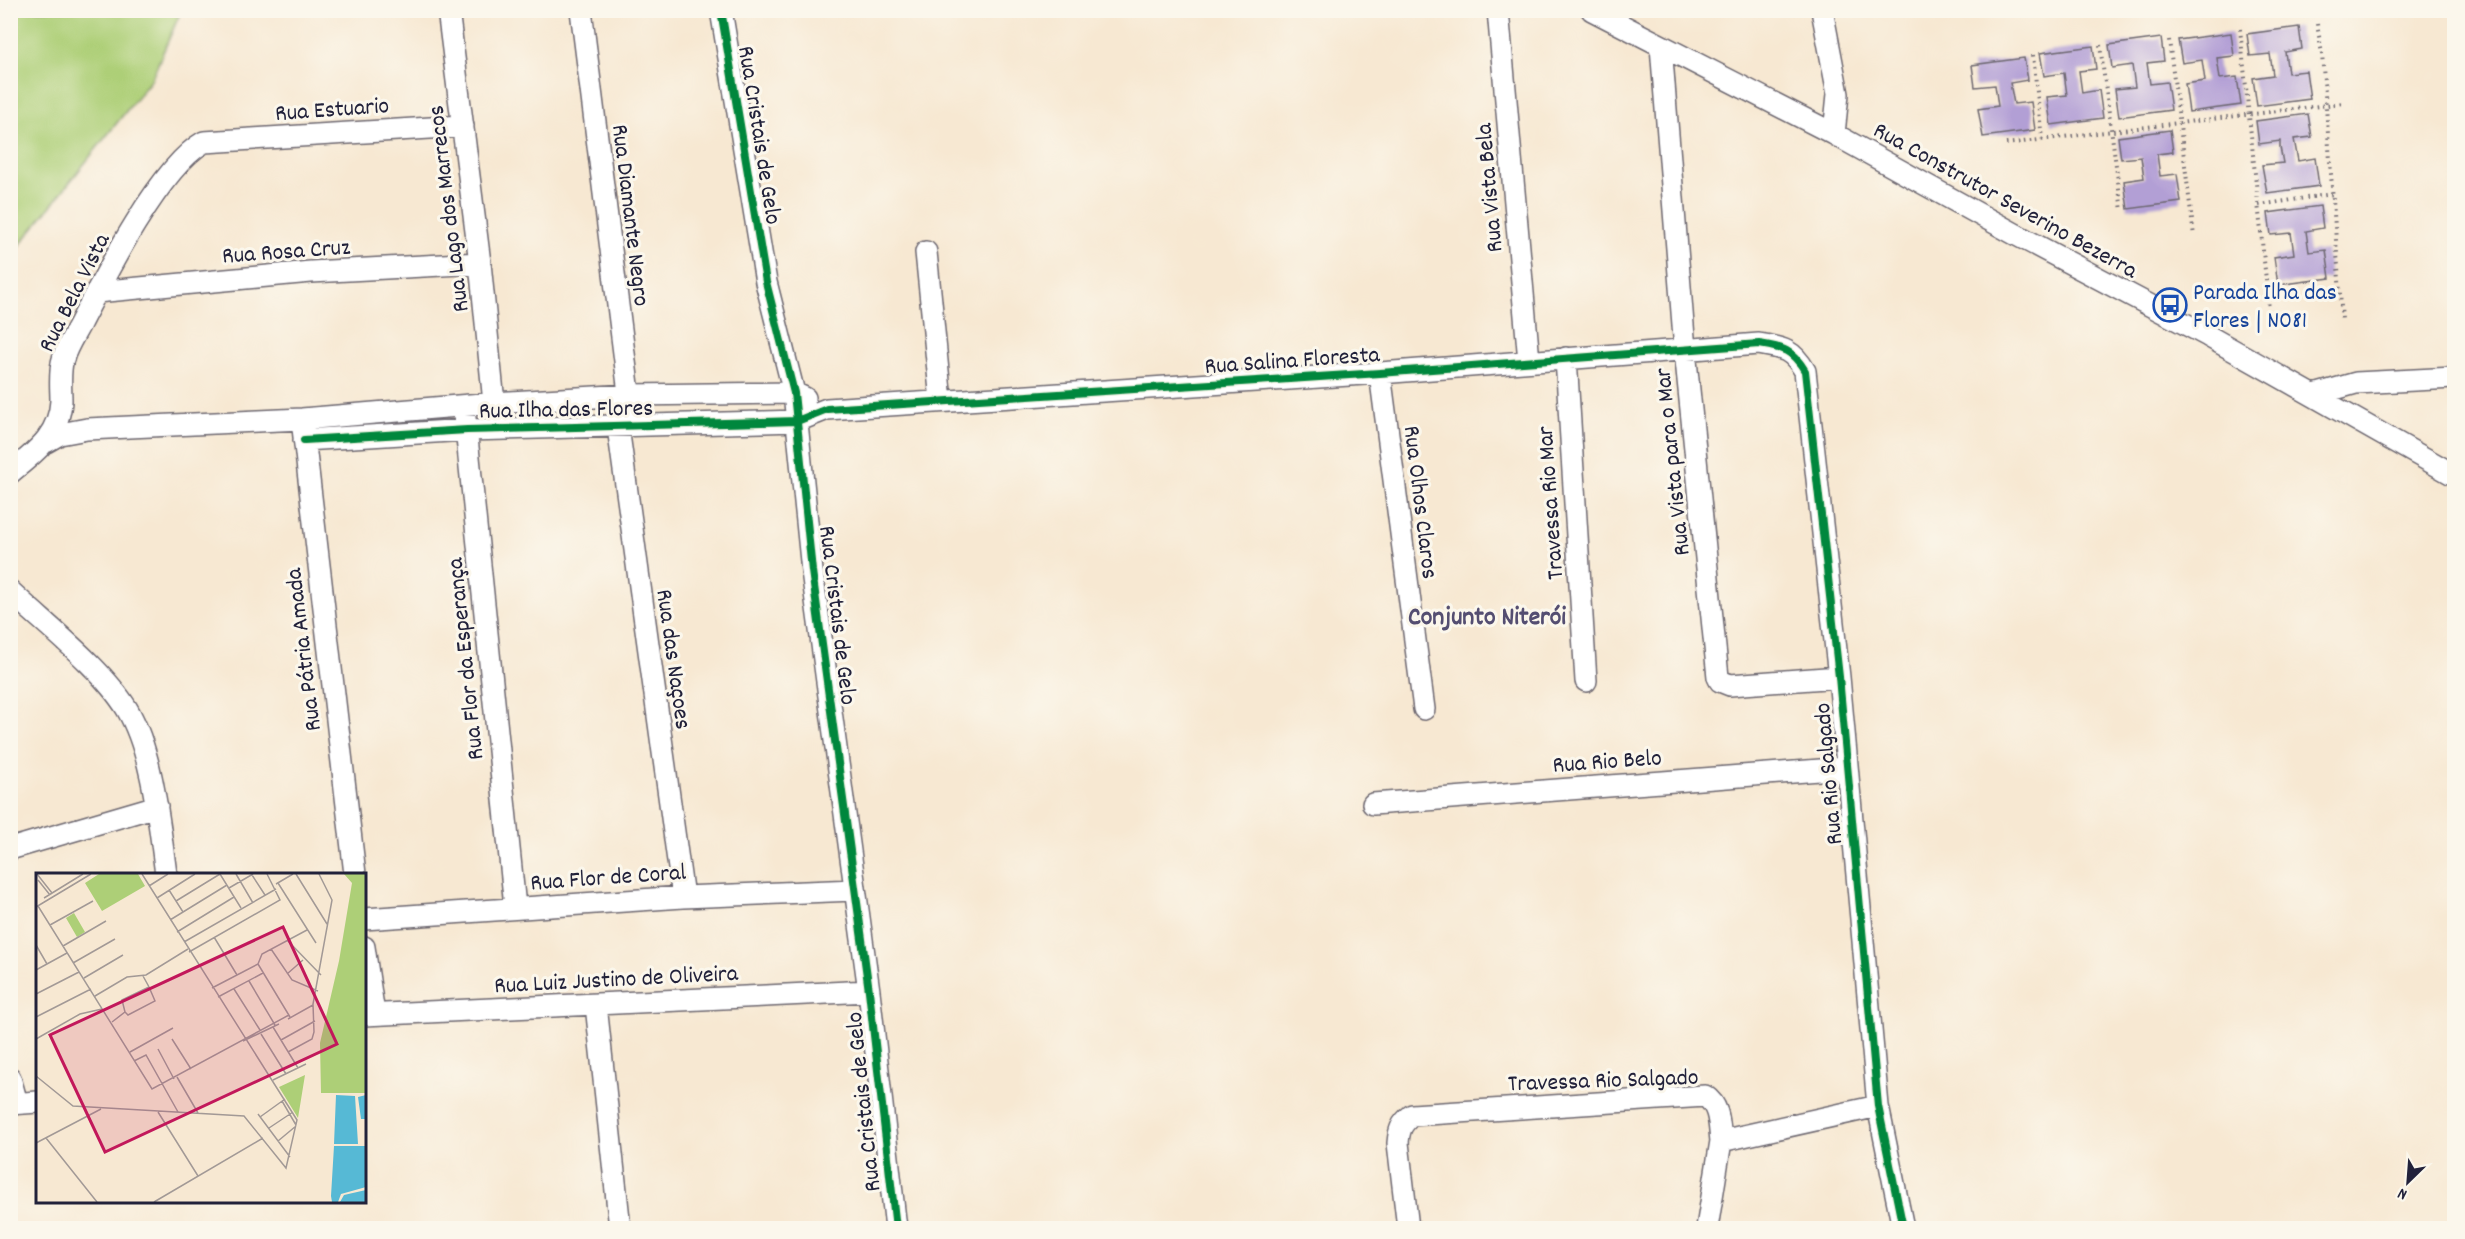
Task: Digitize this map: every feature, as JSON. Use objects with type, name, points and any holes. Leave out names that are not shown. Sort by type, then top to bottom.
[{"type":"street","name":"Rua Lago dos Marrecos","points":[[448,10],[480,263],[494,403]]},
{"type":"street","name":"Rua Diamante Negro","points":[[581,10],[629,395],[625,427]]},
{"type":"street","name":"Rua Cristais de Gelo","points":[[721,10],[766,282],[794,393],[812,571],[869,991],[896,1228]]},
{"type":"street","name":"Rua Vista Bela","points":[[1498,10],[1528,361]]},
{"type":"street","name":"Rua Construtor Severino Bezerra","points":[[1592,10],[1834,134],[2314,395],[2454,475]]},
{"type":"street","points":[[1822,10],[1838,94],[1834,134]]},
{"type":"street","name":"Rua Vista para o Mar","points":[[1661,46],[1685,350],[1718,677],[1720,681],[1730,685],[1839,677]]},
{"type":"street","name":"Rua Estuario","points":[[204,142],[463,126]]},
{"type":"street","name":"Rua Bela Vista","points":[[10,473],[46,442],[60,414],[62,360],[96,292],[173,169],[184,156],[204,142]]},
{"type":"street","points":[[926,252],[941,401]]},
{"type":"street","name":"Rua Rosa Cruz","points":[[96,292],[311,272],[480,263]]},
{"type":"street","name":"Rua Salina Floresta","points":[[827,409],[1759,345]]},
{"type":"street","name":"Rua Rio Salgado","points":[[1759,345],[1781,348],[1789,352],[1796,356],[1805,371],[1839,677],[1878,1106],[1903,1228]]},
{"type":"street","name":"Travessa Rio Mar","points":[[1566,358],[1586,681]]},
{"type":"street","name":"Rua Olhos Claros","points":[[1380,372],[1424,709]]},
{"type":"street","points":[[2314,395],[2356,383],[2454,378]]},
{"type":"street","name":"Rua Ilha das Flores","points":[[303,429],[464,405],[629,395],[794,393],[827,409]]},
{"type":"street","name":"Rua Flor da Esperança","points":[[464,405],[515,907]]},
{"type":"street","name":"Rua Ilha das Flores","points":[[46,442],[60,434],[87,429],[467,430],[625,427],[797,421],[827,409]]},
{"type":"street","name":"Rua das Naçoes","points":[[625,427],[683,897]]},
{"type":"street","name":"Rua Pátria Amada","points":[[303,429],[355,873]]},
{"type":"street","points":[[10,591],[104,680],[126,709],[140,736],[157,806],[166,873]]},
{"type":"street","name":"Rua Rio Belo","points":[[1373,804],[1846,768]]},
{"type":"street","points":[[10,849],[157,806]]},
{"type":"street","name":"Rua Flor de Coral","points":[[366,919],[683,897],[855,890]]},
{"type":"street","points":[[366,974],[369,1015]]},
{"type":"street","name":"Rua Luiz Justino de Oliveira","points":[[369,1015],[869,991]]},
{"type":"street","points":[[596,1005],[620,1228]]},
{"type":"street","points":[[10,1078],[22,1103]]},
{"type":"street","name":"Travessa Rio Salgado","points":[[1408,1228],[1398,1143],[1399,1131],[1403,1122],[1412,1115],[1705,1096],[1713,1101],[1717,1109],[1721,1142]]},
{"type":"street","points":[[1707,1228],[1721,1142],[1878,1106]]},
{"type":"path","points":[[2317,24],[2322,54],[2342,320]]},
{"type":"path","points":[[2240,29],[2270,309]]},
{"type":"path","points":[[2169,40],[2194,236]]},
{"type":"path","points":[[2100,45],[2122,211]]},
{"type":"path","points":[[2033,55],[2042,139]]},
{"type":"path","points":[[2007,144],[2344,103]]},
{"type":"path","points":[[2259,205],[2333,194]]},
{"type":"green space","points":[[11,10],[181,11],[151,80],[11,256]]},
{"type":"building","points":[[2299,27],[2302,49],[2285,52],[2288,73],[2306,71],[2310,99],[2257,106],[2253,78],[2273,75],[2270,54],[2250,56],[2247,34]]},
{"type":"building","points":[[2231,33],[2234,56],[2217,58],[2220,79],[2237,77],[2241,105],[2189,112],[2185,84],[2205,81],[2202,60],[2182,63],[2178,40]]},
{"type":"building","points":[[2161,38],[2164,61],[2147,63],[2150,84],[2167,82],[2171,110],[2119,117],[2115,89],[2135,87],[2132,65],[2112,68],[2109,45]]},
{"type":"building","points":[[2093,46],[2096,69],[2079,71],[2082,93],[2099,90],[2103,118],[2051,125],[2047,97],[2067,95],[2064,73],[2044,76],[2040,53]]},
{"type":"building","points":[[2024,58],[2028,80],[2010,83],[2014,104],[2031,102],[2035,130],[1983,137],[1978,109],[1998,106],[1995,85],[1975,87],[1972,65]]},
{"type":"building","points":[[2308,114],[2312,137],[2294,139],[2298,161],[2315,158],[2319,186],[2267,193],[2262,165],[2283,163],[2280,141],[2259,144],[2256,121]]},
{"type":"building","points":[[2170,130],[2173,152],[2157,154],[2160,176],[2177,174],[2181,202],[2128,209],[2124,181],[2144,178],[2141,157],[2121,159],[2118,137]]},
{"type":"building","points":[[2320,206],[2323,228],[2306,231],[2309,252],[2326,250],[2330,278],[2278,285],[2274,257],[2294,254],[2291,233],[2271,235],[2268,213]]},
{"type":"cycle path","points":[[721,10],[766,282],[794,393],[812,571],[869,991],[896,1228]]},
{"type":"cycle path","points":[[304,440],[467,430],[797,421],[827,409],[1380,373],[1759,344],[1786,351],[1796,358],[1805,371],[1839,677],[1878,1106],[1903,1228]]},
{"type":"place","name":"Parada Ilha das Flores | N081","points":[[2170,305]]},
{"type":"district","name":"Conjunto Niterói","points":[[1487,615]]}]
